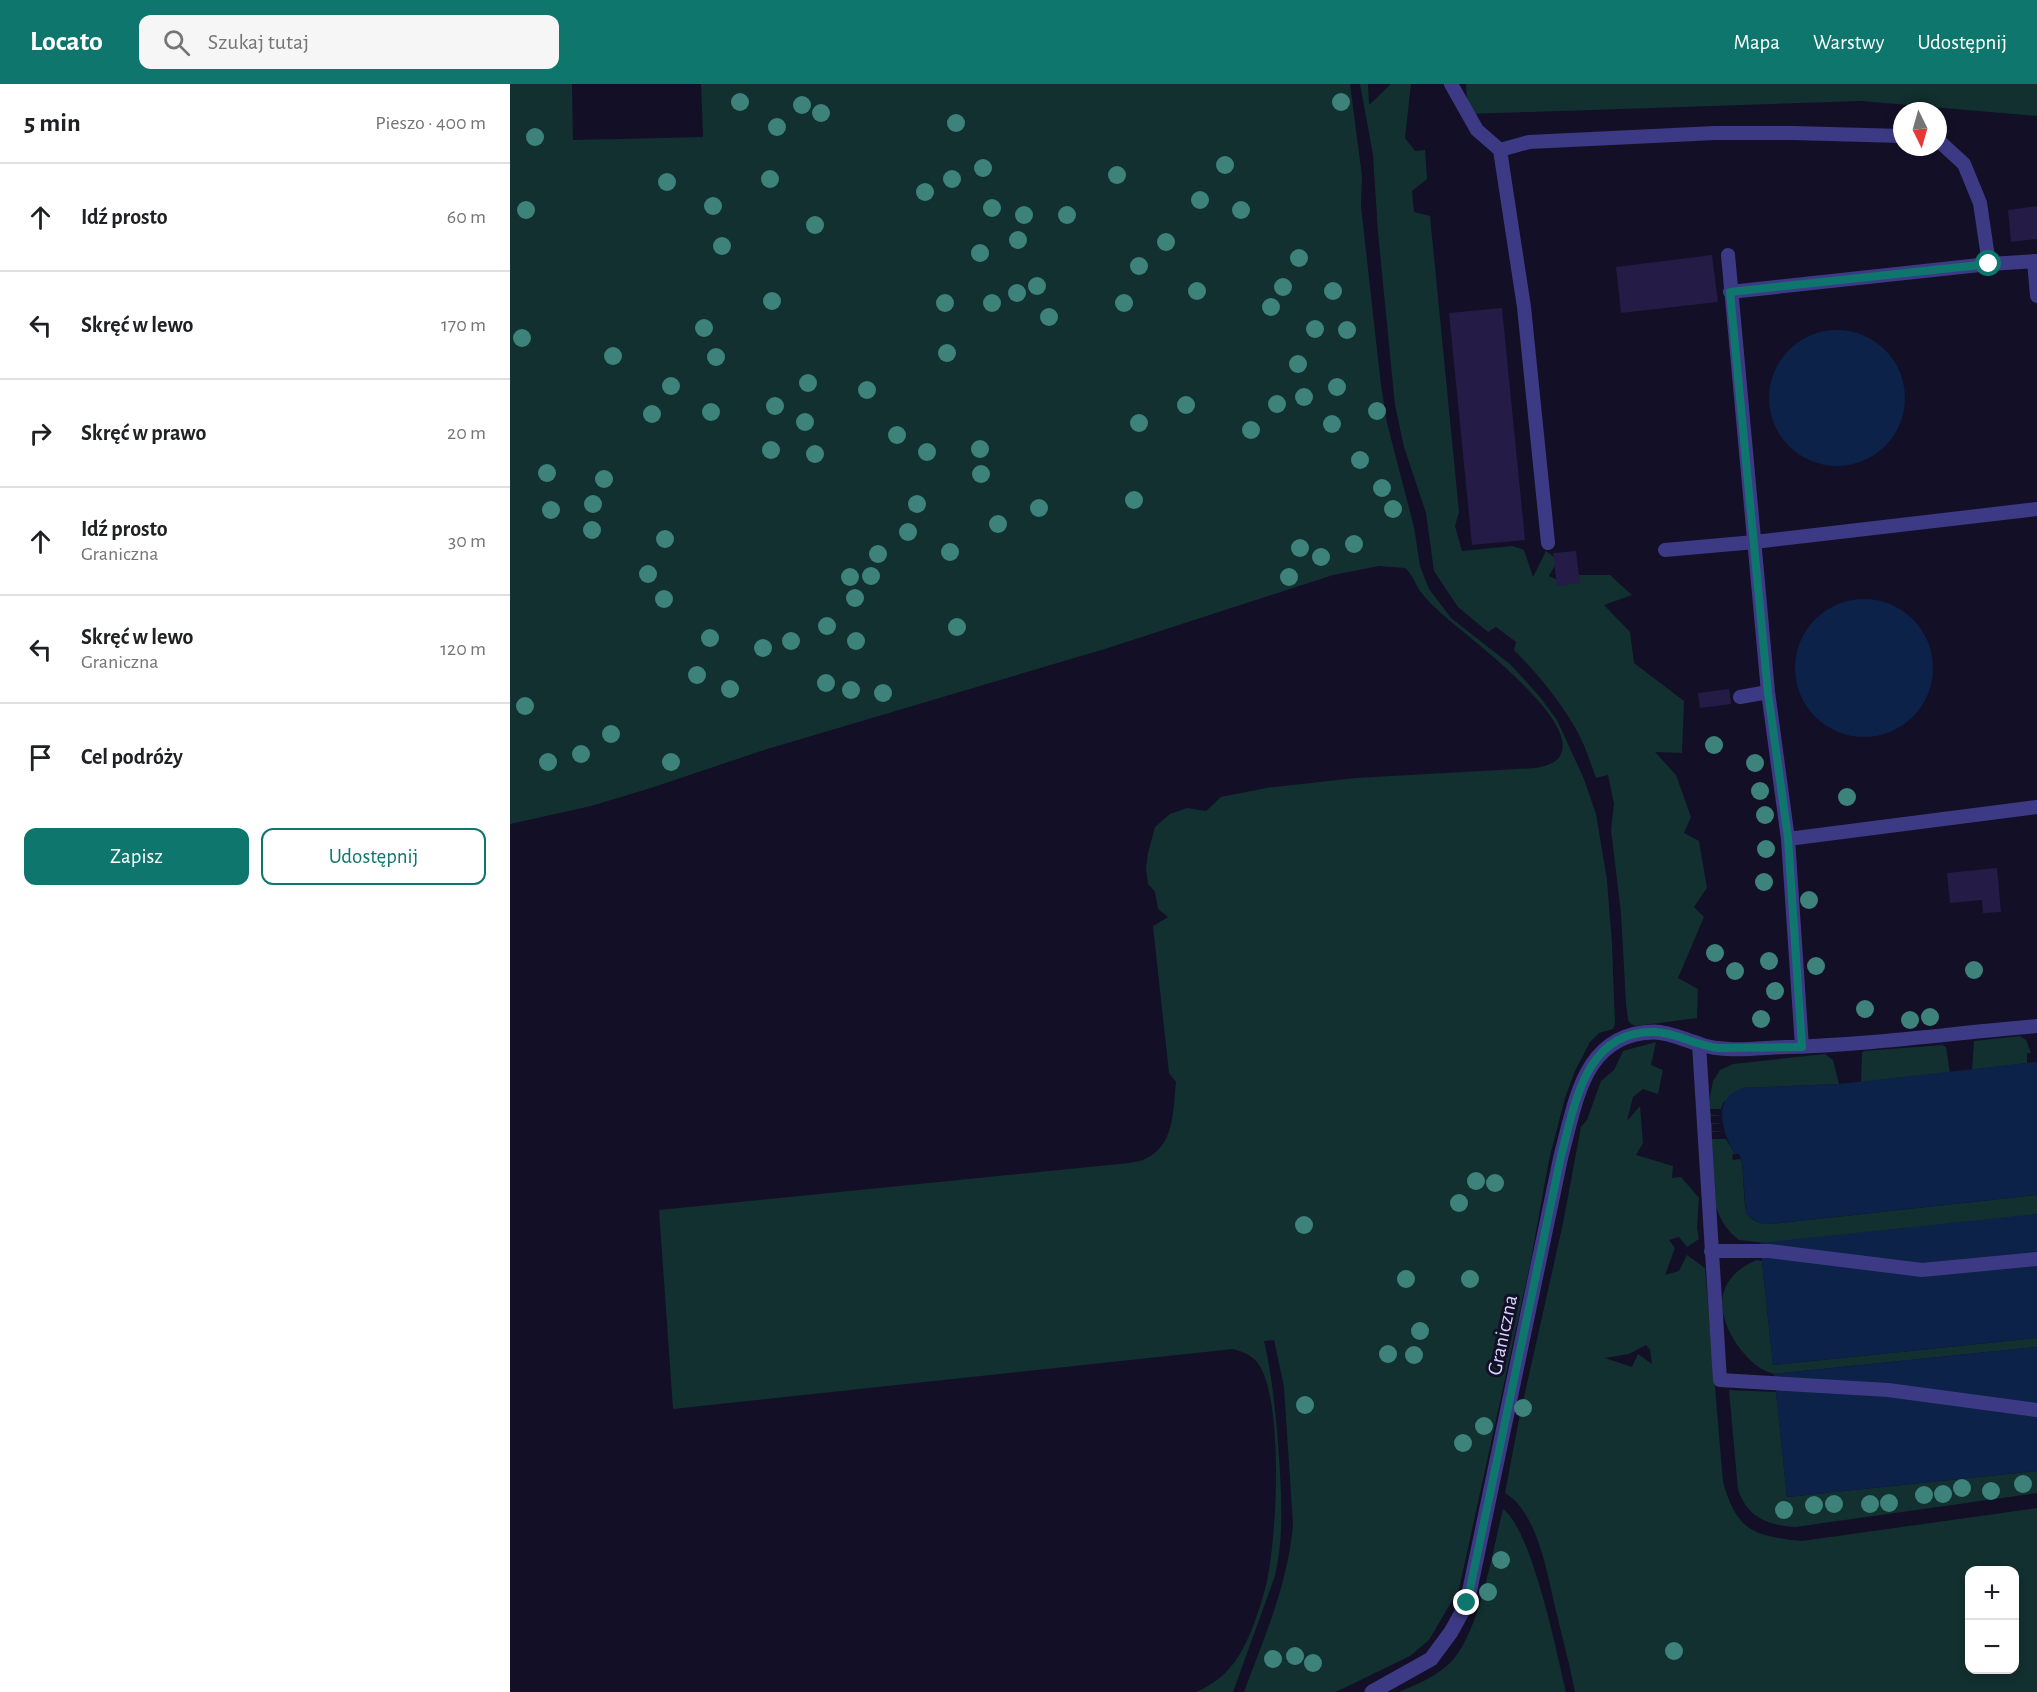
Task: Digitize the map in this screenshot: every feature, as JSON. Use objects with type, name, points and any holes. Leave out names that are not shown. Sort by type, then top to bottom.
[{"type":"street","name":"Graniczna","points":[[1372,1692],[1431,1659],[1451,1632],[1467,1603],[1561,1156],[1576,1102],[1591,1064],[1605,1047],[1622,1038],[1637,1035],[1655,1032],[1699,1044]]},
{"type":"lane","points":[[1451,84],[1477,130],[1500,150],[1524,307],[1548,543]]},
{"type":"lane","points":[[1500,150],[1529,142],[1704,134],[1793,133],[1893,136]]},
{"type":"lane","points":[[1947,148],[1964,164],[1980,203],[1989,264]]},
{"type":"lane","points":[[1728,255],[1768,693],[1788,838],[1802,1047]]},
{"type":"lane","points":[[1730,292],[2035,261],[2037,296]]},
{"type":"lane","points":[[1665,550],[1755,542],[2037,509]]},
{"type":"lane","points":[[1740,696],[1768,693]]},
{"type":"lane","points":[[1788,838],[2037,807]]},
{"type":"lane","points":[[2037,1026],[1910,1040],[1802,1047],[1733,1049],[1699,1044],[1720,1380],[1888,1390],[2037,1410]]},
{"type":"lane","points":[[1711,1251],[1769,1251],[1922,1270],[2037,1259]]},
{"type":"green space","points":[[510,84],[572,84],[573,140],[703,137],[701,84],[1350,84],[1362,176],[1361,206],[1381,385],[1387,423],[1414,527],[1420,566],[1429,589],[1451,618],[1511,665],[1557,720],[1584,779],[1596,814],[1607,880],[1612,944],[1615,1024],[1613,1029],[1599,1033],[1590,1042],[1575,1071],[1565,1098],[1549,1160],[1530,1265],[1459,1589],[1429,1640],[1410,1656],[1335,1692],[1244,1692],[1281,1590],[1293,1525],[1284,1387],[1274,1340],[1264,1341],[1274,1404],[1281,1493],[1280,1543],[1275,1576],[1233,1692],[1196,1692],[1220,1678],[1238,1657],[1257,1615],[1269,1568],[1275,1508],[1275,1438],[1272,1406],[1266,1380],[1254,1359],[1233,1349],[673,1409],[659,1210],[1129,1163],[1147,1158],[1156,1152],[1168,1135],[1173,1114],[1176,1082],[1169,1073],[1153,926],[1168,917],[1158,909],[1155,892],[1148,884],[1146,869],[1155,827],[1170,814],[1187,808],[1206,811],[1221,797],[1266,788],[1356,778],[1536,768],[1553,763],[1560,756],[1562,740],[1554,722],[1518,679],[1430,603],[1405,568],[1379,566],[1333,575],[1108,648],[764,750],[591,806],[510,824]]},
{"type":"green space","points":[[1360,84],[1368,84],[1369,105],[1391,84],[1411,84],[1405,138],[1415,151],[1425,150],[1427,179],[1412,191],[1414,212],[1430,216],[1459,512],[1455,526],[1462,551],[1512,546],[1524,550],[1533,577],[1546,551],[1558,560],[1549,576],[1562,582],[1571,575],[1610,575],[1632,595],[1604,605],[1630,632],[1634,663],[1684,701],[1682,753],[1655,752],[1676,775],[1691,817],[1684,833],[1699,841],[1707,888],[1694,907],[1704,917],[1678,978],[1698,989],[1697,1018],[1636,1026],[1628,1020],[1621,913],[1611,830],[1614,804],[1608,775],[1596,778],[1577,731],[1548,688],[1514,650],[1516,642],[1496,627],[1488,632],[1458,607],[1434,571],[1426,513],[1404,447],[1395,405],[1378,233],[1373,155]]},
{"type":"green space","points":[[1466,84],[2037,84],[2037,116],[1947,108],[1947,102],[1893,104],[1861,101],[1468,114]]},
{"type":"green space","points":[[2020,1036],[2026,1040],[2031,1053],[2027,1053],[2027,1063],[1972,1070],[1974,1041]]},
{"type":"green space","points":[[1656,1042],[1651,1065],[1663,1070],[1658,1094],[1643,1089],[1633,1097],[1627,1121],[1640,1106],[1643,1143],[1636,1155],[1673,1166],[1672,1178],[1681,1177],[1699,1198],[1697,1228],[1699,1239],[1687,1247],[1679,1237],[1669,1240],[1675,1248],[1665,1275],[1679,1271],[1687,1255],[1705,1268],[1723,1482],[1734,1511],[1741,1521],[1759,1533],[1802,1541],[2037,1508],[2037,1692],[1575,1692],[1540,1548],[1526,1515],[1505,1493],[1563,1223],[1581,1127],[1587,1120],[1601,1081],[1614,1070],[1623,1051]],"holes":[[[1646,1345],[1650,1350],[1652,1364],[1638,1354],[1632,1367],[1605,1358],[1629,1354]]]},
{"type":"green space","points":[[1942,1045],[1946,1047],[1950,1073],[1861,1082],[1864,1051]]},
{"type":"green space","points":[[1825,1054],[1833,1060],[1839,1084],[1743,1088],[1723,1103],[1721,1109],[1710,1109],[1711,1115],[1723,1116],[1711,1116],[1711,1123],[1724,1124],[1712,1124],[1712,1131],[1725,1132],[1712,1132],[1712,1139],[1726,1139],[1735,1154],[1732,1155],[1733,1160],[1740,1159],[1742,1162],[1745,1207],[1751,1218],[1758,1222],[1771,1224],[2037,1195],[2037,1214],[1858,1253],[1739,1240],[1725,1225],[1716,1207],[1709,1102],[1713,1081],[1720,1070],[1733,1064]]},
{"type":"green space","points":[[1756,1260],[1762,1261],[1773,1365],[2037,1338],[2037,1347],[1774,1374],[1759,1367],[1741,1350],[1728,1329],[1722,1306],[1727,1284],[1740,1270]]},
{"type":"green space","points":[[1729,1390],[1776,1392],[1787,1497],[2037,1471],[2037,1493],[1795,1527],[1768,1522],[1747,1507],[1738,1490]]},
{"type":"green space","points":[[1503,1509],[1514,1521],[1533,1566],[1550,1622],[1566,1692],[1399,1692],[1418,1684],[1448,1665],[1469,1634],[1483,1592]]},
{"type":"water","points":[[1837,330],[1863,336],[1885,350],[1899,372],[1905,398],[1899,424],[1885,446],[1863,460],[1837,466],[1811,460],[1789,446],[1775,424],[1769,398],[1775,372],[1789,350],[1811,336]]},
{"type":"water","points":[[1864,599],[1891,604],[1903,610],[1913,619],[1922,629],[1928,641],[1933,668],[1928,695],[1922,707],[1913,717],[1903,726],[1891,732],[1864,737],[1837,732],[1825,726],[1815,717],[1806,707],[1800,695],[1795,668],[1800,641],[1806,629],[1815,619],[1825,610],[1837,604]]},
{"type":"water","points":[[2037,1062],[2037,1195],[1771,1224],[1761,1224],[1746,1214],[1742,1162],[1739,1154],[1735,1154],[1730,1145],[1723,1126],[1723,1107],[1726,1099],[1733,1093],[1743,1088],[1839,1084]]},
{"type":"water","points":[[2037,1214],[2037,1338],[1773,1365],[1760,1243]]},
{"type":"water","points":[[2037,1347],[2037,1471],[1787,1497],[1774,1374]]},
{"type":"building","points":[[2037,206],[2037,239],[2011,242],[2008,210]]},
{"type":"building","points":[[1712,255],[1718,302],[1621,313],[1616,267]]},
{"type":"building","points":[[1502,308],[1525,540],[1472,545],[1449,313]]},
{"type":"building","points":[[1576,551],[1580,583],[1557,586],[1553,553]]},
{"type":"building","points":[[1729,689],[1731,704],[1700,708],[1698,693]]},
{"type":"building","points":[[1997,868],[2001,912],[1983,913],[1982,900],[1950,903],[1947,873]]},
{"type":"route","points":[[1467,1603],[1561,1156],[1576,1102],[1591,1064],[1605,1047],[1622,1038],[1655,1032],[1706,1047],[1733,1049],[1802,1047],[1788,838],[1768,693],[1730,292],[1989,264]]}]
